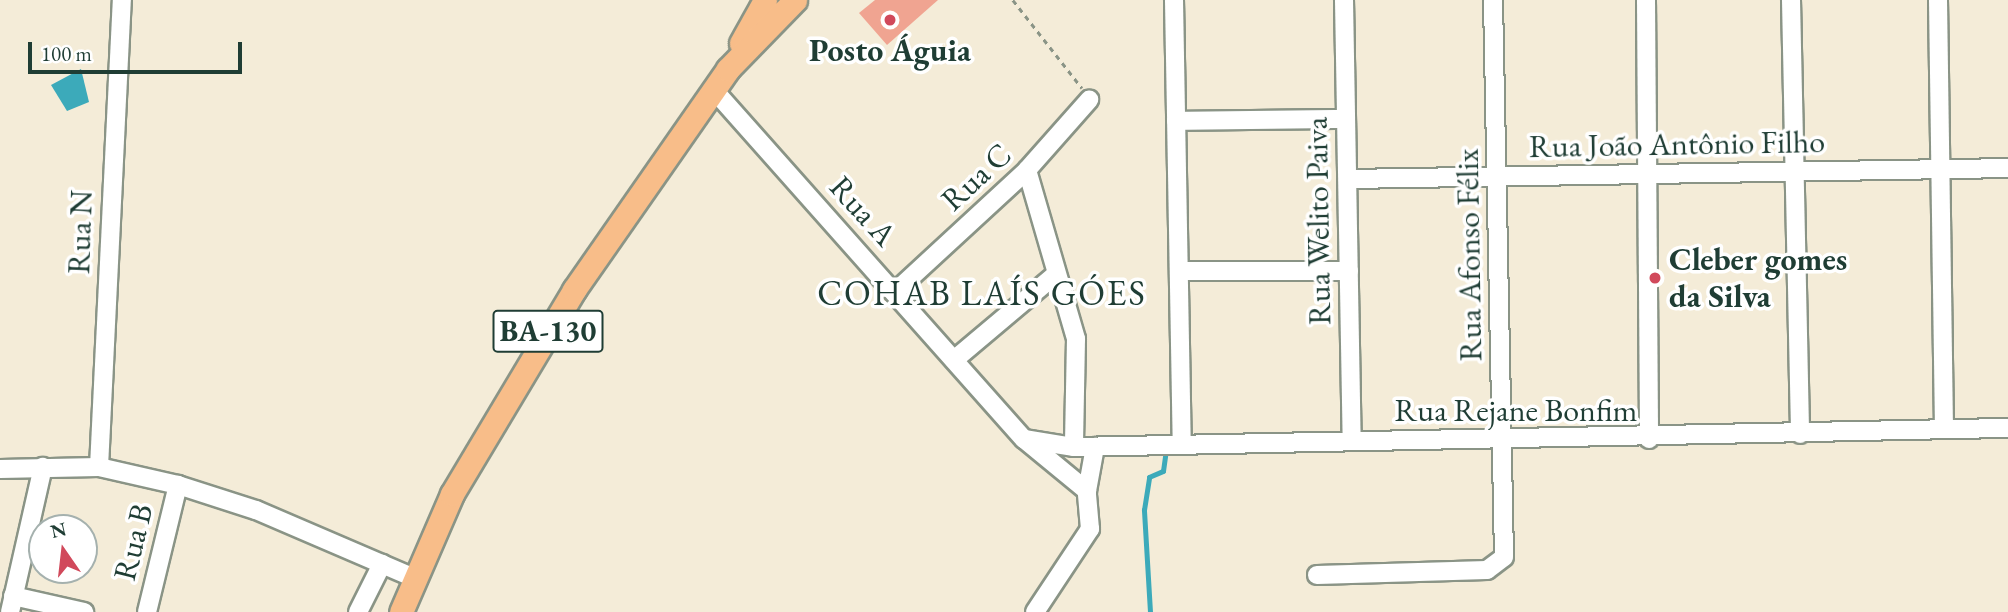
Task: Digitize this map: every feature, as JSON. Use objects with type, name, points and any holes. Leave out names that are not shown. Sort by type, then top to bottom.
[{"type":"main road","name":"BA-130","points":[[401,612],[452,494],[522,373],[727,69],[782,3]]},
{"type":"street","name":"Rua N","points":[[99,467],[122,0]]},
{"type":"street","points":[[1174,0],[1182,443]]},
{"type":"street","name":"Rua Welito Paiva","points":[[1344,0],[1352,441]]},
{"type":"street","name":"Rua Afonso Félix","points":[[1317,575],[1487,570],[1505,550],[1493,0]]},
{"type":"street","points":[[1646,0],[1649,439]]},
{"type":"street","points":[[1791,0],[1800,434]]},
{"type":"street","points":[[1938,0],[1945,169],[1944,429]]},
{"type":"street","name":"Rua A","points":[[713,89],[896,291],[1024,439],[1087,491]]},
{"type":"street","name":"Rua C","points":[[896,291],[1027,170],[1089,100]]},
{"type":"street","points":[[1176,121],[1346,119]]},
{"type":"street","name":"Rua João Antônio Filho","points":[[1348,178],[2008,168]]},
{"type":"street","points":[[1027,170],[1076,339],[1074,447]]},
{"type":"street","points":[[1179,271],[1349,271]]},
{"type":"street","points":[[954,360],[1056,274]]},
{"type":"street","name":"Rua Rejane Bonfim","points":[[1024,439],[1074,447],[1096,447],[1503,438],[1649,439],[2008,428]]},
{"type":"street","points":[[1035,612],[1090,529],[1087,491],[1096,447]]},
{"type":"street","points":[[43,467],[11,604],[84,612]]},
{"type":"street","points":[[0,469],[99,467],[178,485],[256,510],[415,578]]},
{"type":"street","name":"Rua B","points":[[147,612],[178,485]]},
{"type":"street","points":[[358,612],[382,564]]},
{"type":"path","points":[[1013,0],[1089,100]]},
{"type":"water","points":[[81,69],[89,102],[67,111],[51,85]]},
{"type":"building","name":"Posto Águia","points":[[875,0],[938,0],[887,45],[859,13]]},
{"type":"waterway","points":[[1150,612],[1144,510],[1149,477],[1163,471],[1165,456]]},
{"type":"place","name":"Posto Águia","points":[[890,20]]},
{"type":"place","name":"Cleber gomes da Silva","points":[[1655,278]]},
{"type":"district","name":"COHAB LAÍS GÓES","points":[[982,293]]}]
